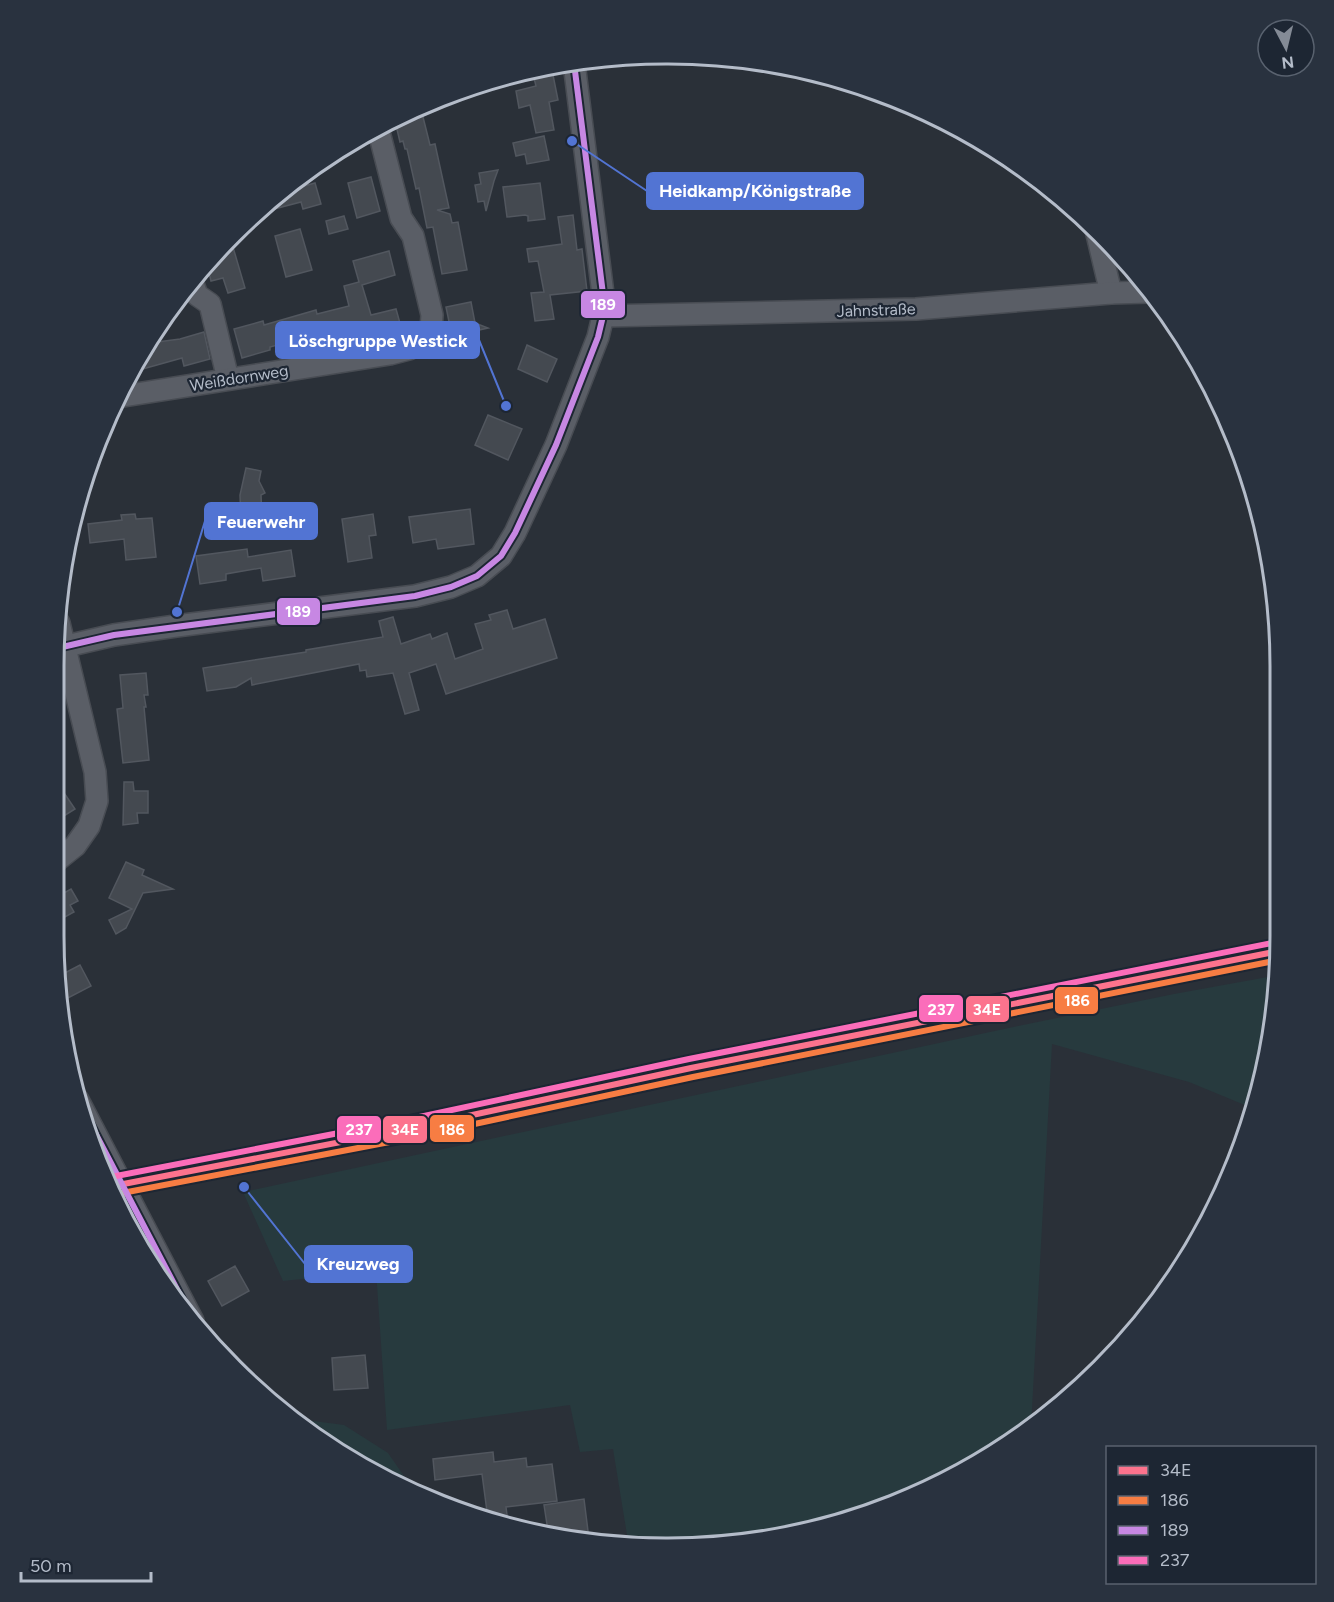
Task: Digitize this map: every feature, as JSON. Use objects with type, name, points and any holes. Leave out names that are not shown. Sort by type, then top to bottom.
[{"type":"street","points":[[65,646],[114,635],[187,624],[415,596],[451,587],[477,576],[501,556],[515,533],[556,444],[598,337],[603,316],[603,294],[575,72]]},
{"type":"street","name":"Weißdornweg","points":[[130,395],[390,354],[409,349],[422,341],[431,330],[432,315],[413,236],[401,218],[380,138]]},
{"type":"street","points":[[1101,249],[1111,293]]},
{"type":"street","points":[[196,292],[210,304],[228,379]]},
{"type":"street","name":"Jahnstraße","points":[[603,316],[916,309],[1139,292]]},
{"type":"street","points":[[64,855],[75,846],[89,826],[97,801],[95,772],[65,657]]},
{"type":"street","points":[[119,1185],[398,1131],[691,1068],[1269,953]]},
{"type":"street","points":[[129,1206],[156,1253]]},
{"type":"green space","points":[[1268,977],[1258,1053],[1245,1105],[1189,1082],[1052,1044],[1032,1415],[968,1457],[898,1492],[861,1506],[785,1526],[706,1536],[667,1538],[627,1536],[613,1449],[580,1452],[570,1405],[387,1430],[376,1271],[283,1281],[243,1192],[1023,1025]]},
{"type":"green space","points":[[311,1421],[344,1425],[388,1453],[404,1477],[366,1457]]},
{"type":"building","points":[[553,75],[558,100],[549,102],[554,130],[536,133],[530,105],[519,108],[516,91],[536,86],[534,79]]},
{"type":"building","points":[[423,116],[430,145],[435,144],[449,208],[437,210],[450,214],[452,223],[458,222],[467,270],[442,274],[433,227],[427,228],[419,188],[416,189],[407,149],[403,141],[400,142],[397,129]]},
{"type":"building","points":[[544,136],[549,160],[527,164],[525,154],[516,156],[513,143]]},
{"type":"building","points":[[498,170],[486,211],[484,201],[478,202],[475,185],[481,184],[479,173]]},
{"type":"building","points":[[371,177],[380,211],[357,218],[348,183]]},
{"type":"building","points":[[315,183],[321,204],[303,209],[301,202],[277,208],[304,186]]},
{"type":"building","points":[[540,183],[545,219],[528,221],[528,216],[525,215],[507,217],[503,187]]},
{"type":"building","points":[[573,215],[577,250],[582,249],[587,291],[550,295],[554,319],[535,321],[531,293],[544,292],[538,261],[529,262],[527,249],[562,244],[558,217]]},
{"type":"building","points":[[344,216],[348,229],[329,234],[326,221]]},
{"type":"building","points":[[300,229],[312,270],[286,277],[275,236]]},
{"type":"building","points":[[234,249],[245,288],[228,293],[223,278],[211,281],[210,275]]},
{"type":"building","points":[[389,251],[395,275],[362,285],[371,315],[396,309],[403,334],[378,340],[375,330],[303,351],[299,339],[242,358],[234,329],[263,321],[264,325],[316,310],[317,314],[349,306],[344,286],[359,282],[353,261]]},
{"type":"building","points":[[471,302],[475,323],[488,328],[452,336],[446,307]]},
{"type":"building","points":[[204,332],[210,359],[184,366],[182,358],[144,369],[160,342]]},
{"type":"building","points":[[527,345],[557,359],[547,382],[518,369]]},
{"type":"building","points":[[488,415],[522,429],[508,460],[475,445]]},
{"type":"building","points":[[246,468],[261,471],[259,481],[265,493],[261,495],[262,518],[241,520],[240,495]]},
{"type":"building","points":[[470,509],[474,544],[438,549],[436,539],[413,543],[409,517]]},
{"type":"building","points":[[135,514],[136,519],[152,518],[156,557],[126,560],[124,539],[90,543],[88,524],[122,520],[121,515]]},
{"type":"building","points":[[373,514],[376,535],[369,536],[372,558],[348,562],[342,519]]},
{"type":"building","points":[[247,549],[248,557],[291,550],[295,576],[263,581],[261,568],[226,574],[226,580],[200,584],[196,556]]},
{"type":"building","points":[[507,610],[513,629],[545,619],[557,658],[446,694],[436,664],[409,673],[419,710],[405,714],[393,673],[367,677],[366,670],[360,671],[359,664],[252,685],[251,678],[236,687],[207,691],[203,668],[383,637],[379,621],[393,617],[401,644],[430,634],[432,639],[447,633],[455,659],[483,649],[475,624],[491,620],[489,615]]},
{"type":"building","points":[[146,673],[148,695],[144,695],[146,707],[144,707],[149,760],[123,763],[117,709],[123,708],[120,675]]},
{"type":"building","points":[[124,782],[133,782],[134,791],[148,791],[148,813],[137,813],[138,823],[123,825]]},
{"type":"building","points":[[64,793],[75,809],[64,816]]},
{"type":"building","points":[[126,862],[144,870],[142,875],[173,889],[143,893],[126,928],[116,934],[109,920],[132,909],[109,898]]},
{"type":"building","points":[[71,889],[78,901],[70,905],[74,912],[64,918],[64,893]]},
{"type":"building","points":[[80,965],[91,986],[68,998],[66,972]]},
{"type":"building","points":[[235,1266],[249,1291],[222,1306],[208,1281]]},
{"type":"building","points":[[365,1355],[368,1388],[334,1390],[332,1358]]},
{"type":"building","points":[[493,1452],[494,1462],[526,1458],[527,1467],[552,1464],[557,1501],[506,1507],[507,1516],[487,1510],[482,1474],[435,1480],[433,1459]]},
{"type":"building","points":[[584,1499],[588,1532],[547,1526],[544,1505]]},
{"type":"transit line","name":"189","points":[[65,646],[114,635],[415,596],[451,587],[477,576],[501,556],[515,533],[556,445],[598,337],[603,316],[603,294],[575,72]]},
{"type":"transit line","name":"237","points":[[115,1176],[396,1122],[689,1059],[1270,943]]},
{"type":"transit line","name":"34E","points":[[119,1185],[398,1131],[691,1068],[1269,953]]},
{"type":"transit line","name":"186","points":[[123,1193],[400,1140],[693,1077],[1269,962]]},
{"type":"transit line","name":"189","points":[[103,1149],[169,1274]]},
{"type":"place","name":"Heidkamp/Königstraße","points":[[572,141]]},
{"type":"place","name":"Löschgruppe Westick","points":[[506,406]]},
{"type":"place","name":"Feuerwehr","points":[[177,612]]},
{"type":"place","name":"Kreuzweg","points":[[244,1187]]}]
